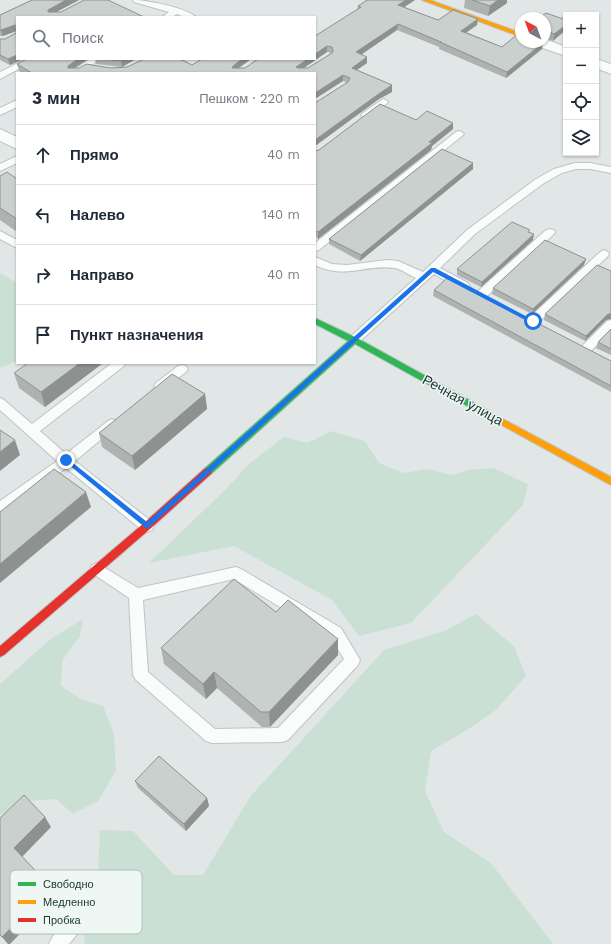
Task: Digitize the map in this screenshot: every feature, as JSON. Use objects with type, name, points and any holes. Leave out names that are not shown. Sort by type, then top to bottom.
[{"type":"street","points":[[425,0],[515,33]]},
{"type":"street","points":[[551,46],[563,51]]},
{"type":"street","points":[[599,64],[611,69]]},
{"type":"street","points":[[0,134],[16,143]]},
{"type":"street","name":"Речная улица","points":[[316,321],[611,481]]},
{"type":"street","points":[[0,652],[147,526],[354,340]]},
{"type":"lane","points":[[137,0],[189,16]]},
{"type":"lane","points":[[168,16],[176,11]]},
{"type":"lane","points":[[0,76],[31,60]]},
{"type":"lane","points":[[76,72],[95,60]]},
{"type":"lane","points":[[86,66],[101,69]]},
{"type":"lane","points":[[359,121],[384,102]]},
{"type":"lane","points":[[0,112],[16,104]]},
{"type":"lane","points":[[316,247],[458,134]]},
{"type":"lane","points":[[0,168],[16,160]]},
{"type":"lane","points":[[354,340],[429,273],[471,232],[540,181],[558,171],[575,166],[590,166],[611,170]]},
{"type":"lane","points":[[481,295],[550,232]]},
{"type":"lane","points":[[0,234],[16,245]]},
{"type":"lane","points":[[533,321],[604,254]]},
{"type":"lane","points":[[316,261],[330,268],[347,269],[393,264],[410,270],[429,273],[494,302]]},
{"type":"lane","points":[[520,315],[546,328]]},
{"type":"lane","points":[[586,349],[611,324]]},
{"type":"lane","points":[[572,342],[598,356]]},
{"type":"lane","points":[[32,430],[119,364]]},
{"type":"lane","points":[[151,393],[182,370]]},
{"type":"lane","points":[[0,403],[66,460],[147,526]]},
{"type":"lane","points":[[0,508],[66,460],[121,417]]},
{"type":"lane","points":[[97,569],[136,595],[236,573],[336,633],[353,660],[282,735],[212,736],[142,676],[136,595]]},
{"type":"lane","points":[[58,944],[66,934]]},
{"type":"green space","points":[[0,273],[16,282],[16,361],[0,368]]},
{"type":"green space","points":[[331,431],[365,441],[379,463],[404,473],[428,469],[451,475],[468,470],[493,468],[528,484],[523,505],[411,623],[359,636],[332,600],[234,546],[149,563],[226,489],[250,463],[284,437],[307,443]]},
{"type":"green space","points":[[476,614],[514,646],[526,676],[496,710],[467,730],[431,751],[425,791],[444,832],[491,863],[553,944],[85,944],[84,934],[142,934],[142,870],[98,870],[100,830],[133,831],[174,875],[203,875],[250,797],[384,650],[444,631]]},
{"type":"green space","points":[[83,619],[80,636],[62,661],[61,686],[81,699],[103,706],[114,734],[116,771],[98,801],[73,814],[56,799],[27,801],[0,815],[0,684],[51,639]]},
{"type":"building","points":[[32,0],[66,0],[48,10],[48,12],[61,12],[84,0],[108,0],[142,16],[16,16],[16,26],[0,30],[0,15]]},
{"type":"building","points":[[367,0],[406,0],[398,5],[438,20],[453,10],[478,19],[461,31],[502,47],[515,36],[515,48],[537,48],[507,72],[398,24],[356,52],[367,57],[352,68],[392,85],[316,139],[316,102],[348,82],[350,78],[343,75],[316,92],[316,72],[30,72],[17,64],[25,60],[77,60],[68,66],[68,68],[79,68],[86,64],[111,68],[127,67],[142,60],[182,60],[192,65],[200,60],[241,60],[232,68],[245,68],[257,60],[306,60],[296,67],[308,68],[333,51],[332,47],[327,46],[316,53],[316,35],[361,7],[358,6]]},
{"type":"building","points":[[472,0],[498,0],[490,6]]},
{"type":"building","points":[[551,15],[563,19],[563,27],[554,34],[551,33]]},
{"type":"building","points":[[16,33],[16,55],[8,59],[0,55],[0,39],[5,39]]},
{"type":"building","points":[[380,104],[416,120],[427,111],[453,123],[429,142],[432,143],[318,232],[316,231],[316,151]]},
{"type":"building","points":[[442,149],[473,163],[361,255],[329,239]]},
{"type":"building","points":[[7,172],[16,178],[16,218],[0,208],[0,176]]},
{"type":"building","points":[[512,222],[530,230],[528,232],[534,234],[482,282],[457,269]]},
{"type":"building","points":[[545,240],[586,259],[533,309],[493,288]]},
{"type":"building","points":[[597,265],[611,271],[611,314],[608,314],[586,336],[545,314]]},
{"type":"building","points":[[448,277],[611,361],[611,386],[434,290]]},
{"type":"building","points":[[611,329],[611,349],[598,342]]},
{"type":"building","points":[[27,364],[79,364],[41,392],[14,373]]},
{"type":"building","points":[[172,374],[205,394],[132,456],[99,433]]},
{"type":"building","points":[[0,430],[15,440],[0,452]]},
{"type":"building","points":[[54,469],[86,492],[0,564],[0,512]]},
{"type":"building","points":[[234,579],[276,612],[288,600],[338,639],[269,712],[261,712],[214,672],[203,684],[161,648]]},
{"type":"building","points":[[159,756],[207,798],[184,824],[135,781]]},
{"type":"building","points":[[24,795],[45,817],[14,848],[35,870],[10,870],[10,929],[2,937],[0,935],[0,818]]},
{"type":"traffic: fast","points":[[316,321],[354,340],[488,414]]},
{"type":"traffic: fast","points":[[207,472],[354,340]]},
{"type":"traffic: slow","points":[[425,0],[515,33]]},
{"type":"traffic: slow","points":[[488,414],[611,481]]},
{"type":"traffic: jam","points":[[0,652],[147,526],[207,472]]},
{"type":"route","points":[[66,460],[147,526],[433,269],[533,321]]}]
